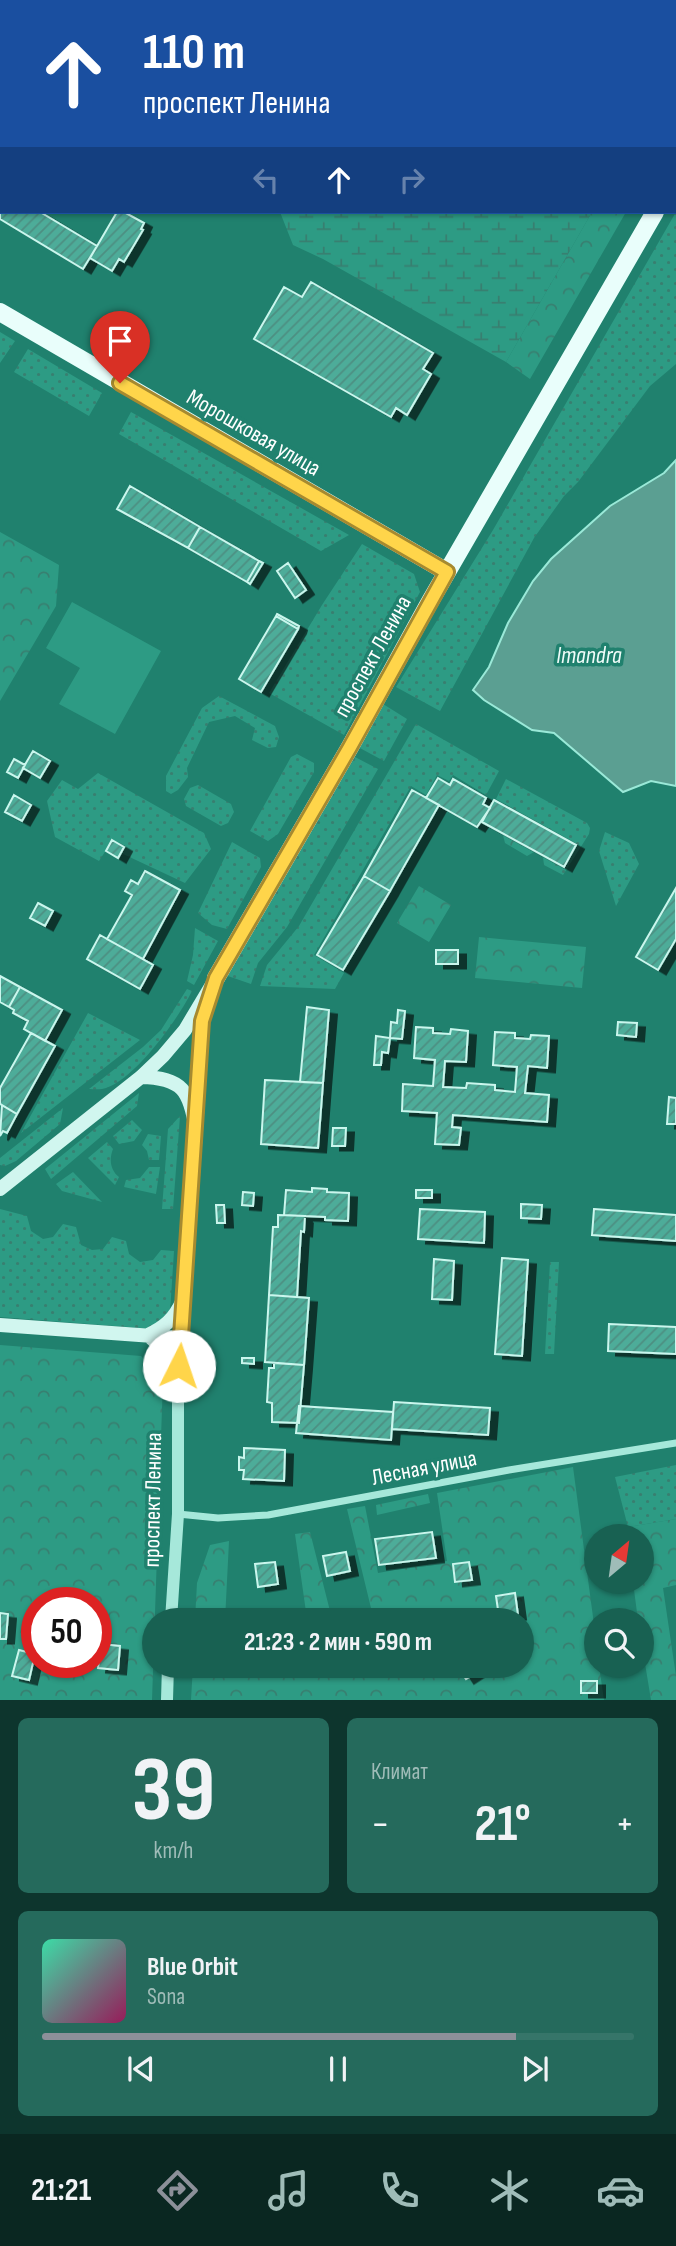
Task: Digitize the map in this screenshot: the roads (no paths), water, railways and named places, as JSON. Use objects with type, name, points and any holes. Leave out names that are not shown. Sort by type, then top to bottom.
[{"type":"main road","name":"проспект Ленина","points":[[0,1189],[141,1077],[185,1030],[350,747],[447,572],[653,214]]},
{"type":"main road","name":"Морошковая улица","points":[[0,312],[447,572]]},
{"type":"main road","name":"проспект Ленина","points":[[178,1392],[202,1021],[216,978]]},
{"type":"main road","points":[[141,1077],[166,1079],[177,1083],[186,1093],[196,1130]]},
{"type":"main road","points":[[148,1335],[172,1319],[184,1297]]},
{"type":"main road","points":[[0,1325],[181,1338]]},
{"type":"main road","points":[[148,1335],[165,1351],[173,1366],[178,1392]]},
{"type":"street","name":"проспект Ленина","points":[[172,1608],[178,1514],[178,1392]]},
{"type":"street","name":"Лесная улица","points":[[178,1514],[218,1518],[268,1515],[509,1470],[676,1443]]},
{"type":"street","points":[[167,1700],[168,1678]]},
{"type":"water","name":"Imandra","points":[[676,460],[676,786],[651,781],[623,792],[554,733],[532,730],[484,700],[473,690],[489,667],[508,623],[533,581],[551,559],[610,506],[664,473]]}]
